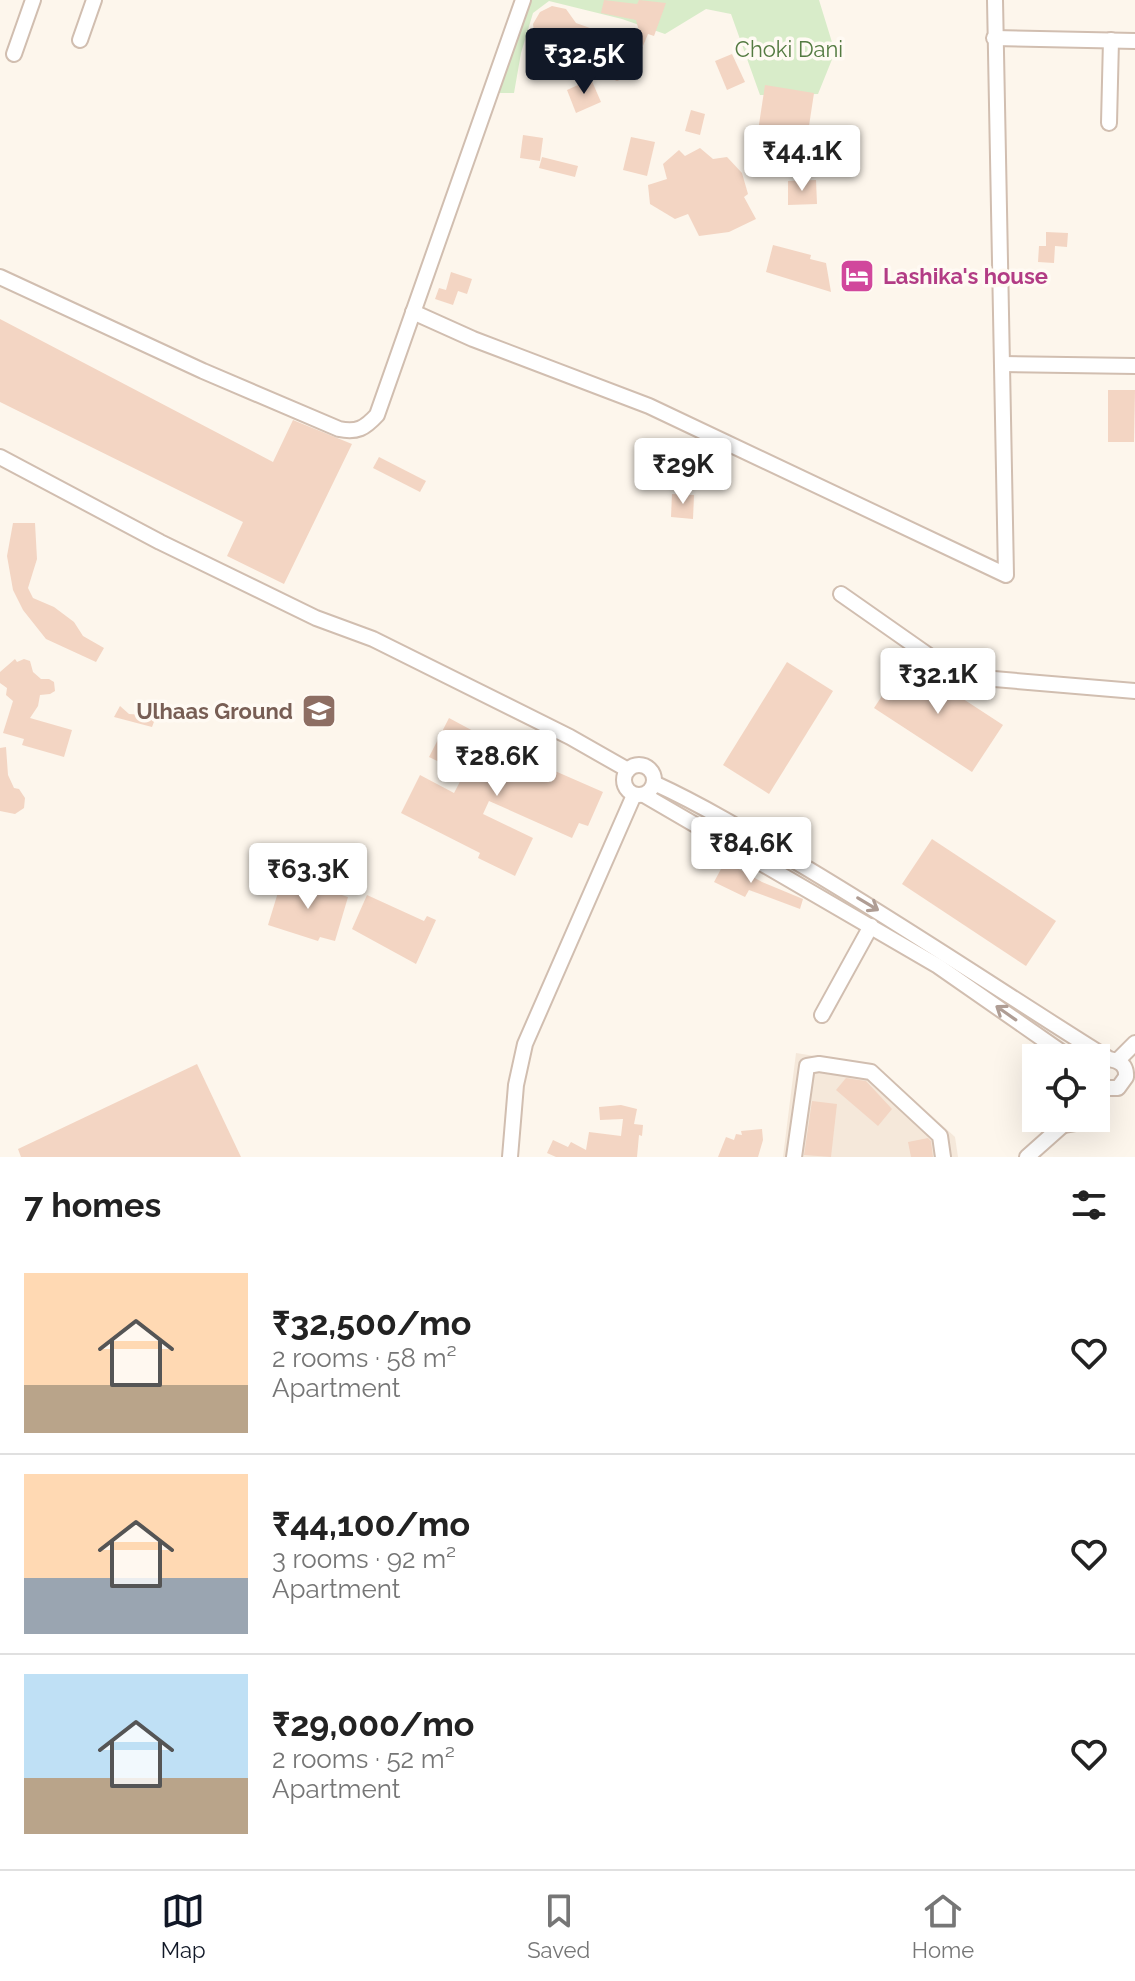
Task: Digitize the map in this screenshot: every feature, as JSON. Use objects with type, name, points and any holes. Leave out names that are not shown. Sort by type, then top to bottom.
[{"type":"street","points":[[14,54],[33,0]]},
{"type":"street","points":[[80,40],[94,0]]},
{"type":"street","points":[[0,277],[203,371],[351,431],[365,427],[377,415],[523,0]]},
{"type":"street","points":[[413,312],[473,339],[649,406],[1006,575],[995,0]]},
{"type":"street","points":[[994,38],[1135,41]]},
{"type":"street","points":[[1109,123],[1111,40]]},
{"type":"street","points":[[1002,364],[1135,366]]},
{"type":"street","points":[[0,457],[160,542],[316,618],[385,645],[570,737],[628,770]]},
{"type":"street","points":[[841,594],[958,676],[1135,691]]},
{"type":"street","points":[[510,1157],[516,1085],[525,1044],[639,795],[651,789],[654,783],[647,767],[637,765],[628,770],[624,784],[639,795],[938,966],[1050,1044]]},
{"type":"street","points":[[654,783],[705,808],[869,905],[1122,1064]]},
{"type":"street","points":[[822,1015],[871,926]]},
{"type":"street","points":[[1110,1089],[1122,1086],[1122,1064],[1135,1043]]},
{"type":"street","points":[[794,1157],[807,1066],[819,1064],[871,1072],[940,1136],[943,1157]]},
{"type":"street","points":[[1027,1157],[1053,1132]]},
{"type":"shaded area","points":[[796,1053],[877,1066],[955,1137],[958,1157],[783,1157]]},
{"type":"green space","name":"Choki Dani","points":[[527,0],[819,0],[835,52],[818,94],[760,95],[731,14],[706,9],[665,34],[622,19],[549,1],[533,13],[521,53],[514,93],[499,93],[502,69]]},
{"type":"building","points":[[604,0],[637,4],[639,0],[666,3],[654,36],[648,34],[643,46],[636,20],[601,13]]},
{"type":"building","points":[[552,6],[566,9],[576,23],[643,47],[632,75],[617,81],[570,61],[576,42],[552,50],[539,43],[533,24],[540,12]]},
{"type":"building","points":[[732,54],[745,82],[727,90],[715,61]]},
{"type":"building","points":[[591,79],[601,102],[576,113],[567,90]]},
{"type":"building","points":[[765,85],[814,93],[807,139],[758,131]]},
{"type":"building","points":[[691,110],[705,114],[700,135],[685,131]]},
{"type":"building","points":[[523,135],[543,138],[540,161],[520,158]]},
{"type":"building","points":[[631,137],[655,142],[647,176],[623,170]]},
{"type":"building","points":[[700,148],[713,159],[727,157],[742,173],[748,194],[744,197],[756,219],[729,232],[699,236],[688,214],[675,219],[650,204],[648,185],[667,179],[663,164],[679,150],[685,156]]},
{"type":"building","points":[[542,157],[578,166],[575,177],[539,168]]},
{"type":"building","points":[[816,180],[817,204],[788,205],[788,181]]},
{"type":"building","points":[[1046,232],[1068,233],[1067,247],[1055,246],[1054,263],[1038,262],[1039,246],[1046,246]]},
{"type":"building","points":[[773,245],[811,255],[810,259],[826,263],[831,292],[766,272]]},
{"type":"building","points":[[451,272],[472,279],[467,294],[458,291],[453,305],[435,299],[439,288],[446,290]]},
{"type":"building","points":[[0,319],[273,462],[293,420],[352,444],[284,584],[227,556],[243,522],[0,402]]},
{"type":"building","points":[[1108,390],[1135,390],[1134,442],[1108,442]]},
{"type":"building","points":[[379,457],[426,481],[420,492],[373,468]]},
{"type":"building","points":[[672,494],[694,495],[693,519],[671,517]]},
{"type":"building","points":[[13,523],[35,523],[37,559],[28,588],[33,598],[54,607],[74,622],[83,636],[104,648],[96,662],[46,639],[23,610],[13,590],[7,556]]},
{"type":"building","points":[[15,659],[17,662],[24,659],[30,661],[33,672],[41,679],[54,682],[55,691],[40,695],[38,706],[30,718],[72,730],[64,757],[22,745],[24,739],[3,733],[13,701],[6,695],[7,688],[0,683],[0,672]]},
{"type":"building","points":[[905,661],[1003,725],[972,772],[874,708]]},
{"type":"building","points":[[787,662],[833,691],[769,794],[723,765]]},
{"type":"building","points":[[162,701],[152,727],[114,717],[120,706],[129,714],[145,715],[152,702]]},
{"type":"building","points":[[449,718],[516,754],[603,792],[588,826],[579,823],[572,838],[489,801],[483,814],[533,838],[515,876],[478,858],[480,853],[401,813],[420,775],[454,793],[464,774],[429,757]]},
{"type":"building","points":[[6,747],[8,775],[14,788],[19,789],[25,798],[24,808],[15,814],[0,811],[0,748]]},
{"type":"building","points":[[932,839],[1056,921],[1026,966],[902,884]]},
{"type":"building","points":[[719,858],[762,882],[803,899],[800,909],[749,890],[745,897],[714,882],[721,869],[715,866]]},
{"type":"building","points":[[283,876],[323,892],[324,889],[348,897],[335,941],[320,937],[318,941],[268,925]]},
{"type":"building","points":[[367,895],[424,921],[427,916],[436,920],[416,964],[352,929]]},
{"type":"building","points":[[197,1064],[241,1157],[21,1157],[18,1149]]},
{"type":"building","points":[[846,1078],[866,1081],[892,1109],[878,1126],[836,1090]]},
{"type":"building","points":[[812,1101],[837,1104],[831,1157],[804,1155]]},
{"type":"building","points":[[621,1105],[637,1109],[634,1124],[643,1125],[637,1157],[556,1157],[547,1153],[553,1140],[568,1147],[571,1142],[586,1150],[589,1132],[621,1136],[623,1119],[600,1120],[599,1107]]},
{"type":"building","points":[[762,1129],[763,1140],[758,1157],[718,1157],[726,1137],[734,1140],[736,1134],[742,1135],[741,1131]]},
{"type":"building","points":[[928,1138],[933,1157],[911,1157],[908,1142]]},
{"type":"place","name":"Lashika's house","points":[[857,276]]},
{"type":"place","name":"Ulhaas Ground","points":[[319,711]]}]
